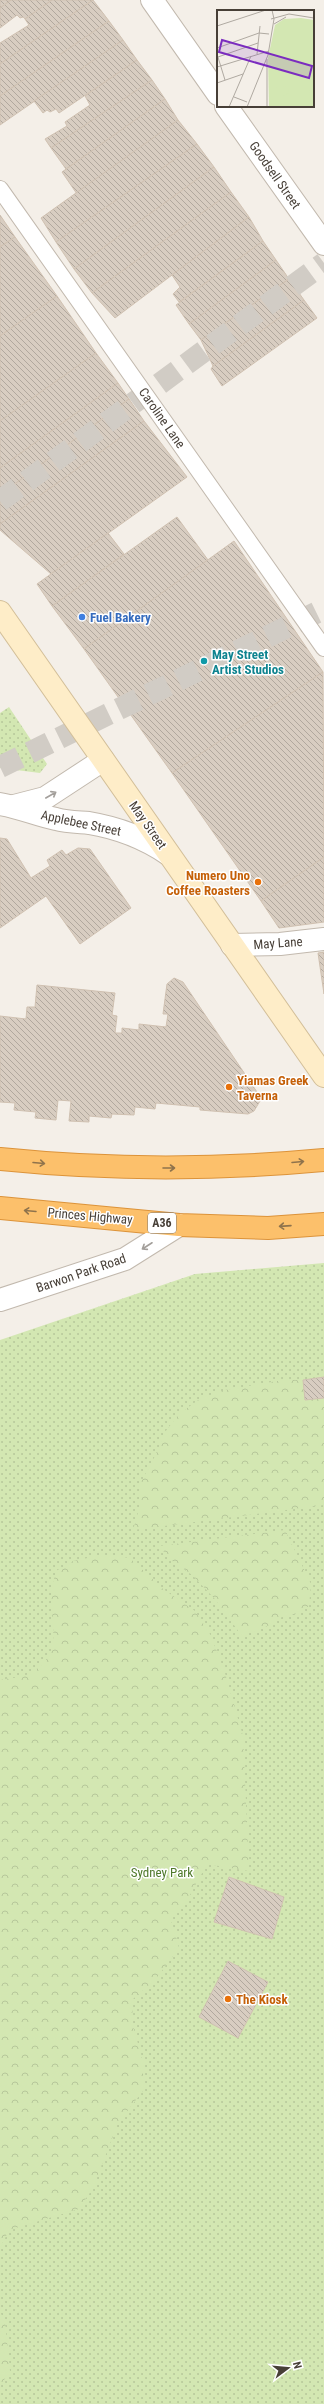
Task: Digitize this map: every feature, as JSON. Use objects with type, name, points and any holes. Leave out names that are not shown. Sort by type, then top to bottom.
[{"type":"highway","points":[[0,1159],[60,1165],[169,1168],[268,1165],[324,1160]]},
{"type":"highway","name":"Princes Highway","points":[[0,1208],[179,1225],[268,1228],[324,1224]]},
{"type":"main road","name":"May Street","points":[[0,612],[324,1076]]},
{"type":"street","points":[[152,0],[217,93]]},
{"type":"street","name":"Goodsell Street","points":[[227,107],[324,244]]},
{"type":"street","name":"Applebee Street","points":[[7,805],[45,798],[103,760]]},
{"type":"street","name":"Applebee Street","points":[[7,805],[58,820],[88,823],[126,832],[149,841],[168,854]]},
{"type":"street","name":"May Lane","points":[[232,945],[280,944],[324,939]]},
{"type":"street","name":"Barwon Park Road","points":[[6,1295],[125,1259],[179,1225]]},
{"type":"lane","name":"Caroline Lane","points":[[0,189],[324,648]]},
{"type":"green space","points":[[9,707],[47,764],[40,773],[0,768],[0,713]]},
{"type":"green space","name":"Sydney Park","points":[[324,1263],[324,2404],[0,2404],[0,1340],[195,1274]]},
{"type":"green space","points":[[289,1379],[303,1381],[305,1400],[324,1398],[324,1505],[133,1530],[140,1506],[140,1484],[155,1456],[165,1432],[179,1414],[201,1398],[225,1390]]},
{"type":"green space","points":[[285,1530],[311,1584],[309,1606],[296,1614],[278,1618],[273,1624],[242,1636],[214,1598],[192,1575],[171,1560],[159,1546]]},
{"type":"green space","points":[[103,1555],[130,1558],[163,1589],[195,1611],[210,1634],[224,1670],[243,1736],[249,1871],[207,1864],[190,1895],[171,1919],[179,1948],[155,1980],[133,1999],[132,2023],[143,2061],[143,2091],[118,2123],[93,2188],[79,2209],[9,2230],[0,2248],[0,1680],[27,1675],[41,1666],[48,1658],[52,1649],[53,1639],[51,1596],[56,1571],[73,1561]]},
{"type":"green space","points":[[0,2312],[5,2322],[10,2371],[0,2386]]},
{"type":"building","points":[[0,0],[11,0],[0,8]]},
{"type":"building","points":[[11,0],[52,0],[25,19],[23,17],[20,18],[17,15],[0,28],[0,8]]},
{"type":"building","points":[[52,0],[93,0],[0,64],[0,43],[29,25],[25,19]]},
{"type":"building","points":[[93,0],[109,21],[0,96],[0,64]]},
{"type":"building","points":[[109,21],[123,40],[0,125],[0,96]]},
{"type":"building","points":[[123,40],[137,60],[59,113],[56,109],[50,112],[47,110],[43,113],[34,101]]},
{"type":"building","points":[[137,60],[152,80],[51,148],[45,139],[67,126],[65,122],[90,105],[85,96]]},
{"type":"building","points":[[152,80],[165,99],[66,169],[51,148]]},
{"type":"building","points":[[165,99],[178,120],[77,194],[62,172]]},
{"type":"building","points":[[178,120],[197,144],[56,242],[41,218]]},
{"type":"building","points":[[197,144],[214,167],[74,269],[56,242]]},
{"type":"building","points":[[214,167],[231,192],[92,293],[74,269]]},
{"type":"building","points":[[231,192],[249,217],[115,318],[92,293]]},
{"type":"building","points":[[0,215],[15,237],[0,247]]},
{"type":"building","points":[[249,217],[263,241],[179,302],[173,294],[180,287],[172,275]]},
{"type":"building","points":[[15,237],[57,296],[0,336],[0,247]]},
{"type":"building","points":[[263,241],[276,260],[189,324],[176,305]]},
{"type":"building","points":[[276,260],[289,279],[201,340],[189,324]]},
{"type":"building","points":[[289,279],[304,300],[213,366],[201,340]]},
{"type":"building","points":[[57,296],[96,353],[0,421],[0,336]]},
{"type":"building","points":[[304,300],[317,318],[222,386],[211,369],[213,366]]},
{"type":"building","points":[[96,353],[118,383],[0,468],[0,421]]},
{"type":"building","points":[[118,383],[129,399],[0,495],[0,468]]},
{"type":"building","points":[[129,399],[144,421],[0,524],[0,495]]},
{"type":"building","points":[[144,421],[187,477],[51,574],[0,530],[0,524]]},
{"type":"building","points":[[177,517],[208,560],[84,649],[52,606]]},
{"type":"building","points":[[108,533],[124,554],[52,606],[37,584]]},
{"type":"building","name":"May Street Artist Studios","points":[[234,541],[323,672],[172,773],[84,649]]},
{"type":"building","points":[[323,672],[324,857],[261,901],[172,773]]},
{"type":"building","points":[[0,838],[7,839],[31,878],[50,866],[47,860],[62,850],[66,855],[78,848],[90,849],[131,908],[80,944],[46,896],[0,928]]},
{"type":"building","points":[[324,857],[324,922],[279,928],[261,901]]},
{"type":"building","points":[[324,952],[324,994],[318,953]]},
{"type":"building","points":[[174,978],[183,982],[259,1095],[260,1101],[254,1111],[248,1114],[200,1110],[200,1107],[156,1103],[155,1109],[135,1107],[134,1115],[112,1114],[111,1118],[89,1116],[89,1122],[69,1121],[71,1101],[58,1100],[56,1120],[35,1118],[36,1112],[14,1110],[15,1103],[0,1102],[0,1016],[26,1019],[27,1007],[35,1007],[37,985],[115,993],[112,1015],[117,1016],[115,1033],[122,1033],[122,1028],[139,1030],[139,1024],[166,1027],[168,1014],[163,1014],[167,984]]},
{"type":"building","points":[[324,1377],[324,1398],[305,1400],[303,1380]]},
{"type":"building","points":[[229,1877],[284,1897],[272,1939],[214,1922]]},
{"type":"building","points":[[228,1961],[268,1982],[238,2038],[199,2017]]},
{"type":"tunnel","points":[[0,501],[324,263]]},
{"type":"tunnel","points":[[0,767],[324,609]]},
{"type":"place","name":"Fuel Bakery","points":[[82,617]]},
{"type":"place","name":"May Street Artist Studios","points":[[204,661]]},
{"type":"place","name":"Numero Uno Coffee Roasters","points":[[258,882]]},
{"type":"place","name":"Yiamas Greek Taverna","points":[[229,1087]]},
{"type":"place","name":"The Kiosk","points":[[228,1999]]}]
